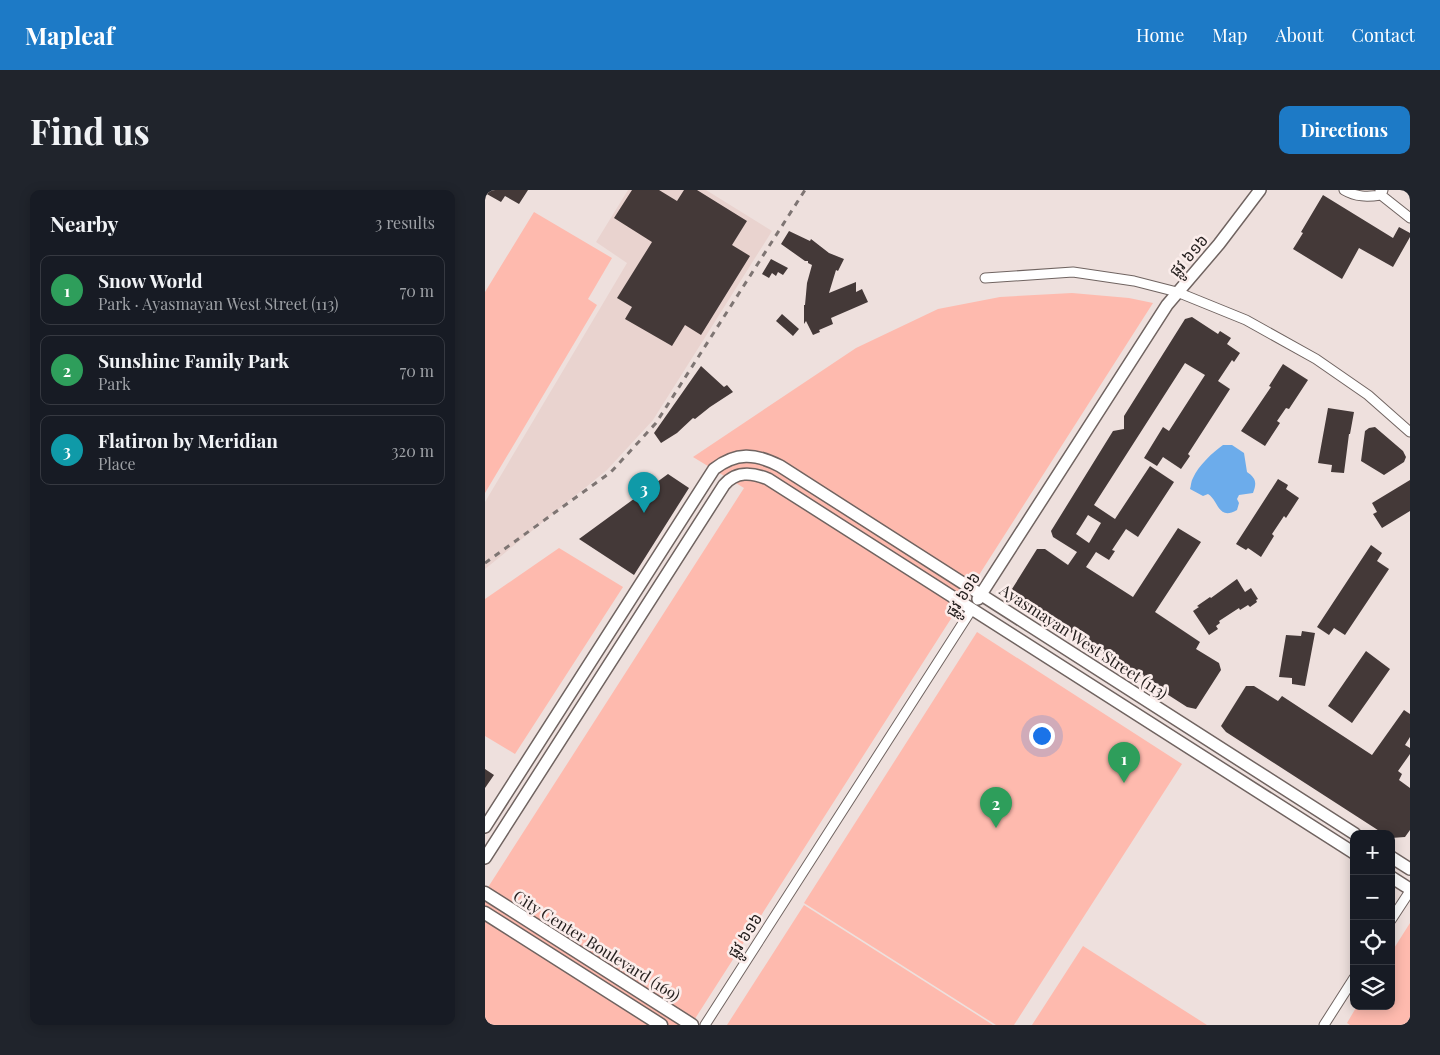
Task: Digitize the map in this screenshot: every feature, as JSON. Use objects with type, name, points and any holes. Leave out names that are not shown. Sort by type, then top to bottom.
[{"type":"main road","name":"City Center Boulevard (169)","points":[[485,893],[692,1025]]},
{"type":"main road","name":"City Center Boulevard (169)","points":[[485,913],[661,1025]]},
{"type":"street","name":"ផ្លូវ ៦១៦","points":[[705,1025],[1167,305],[1219,244],[1260,190]]},
{"type":"street","points":[[1344,190],[1367,197],[1381,192],[1410,218]]},
{"type":"street","points":[[985,278],[1073,272],[1135,281],[1177,292],[1246,320],[1316,359],[1369,395],[1410,432]]},
{"type":"street","name":"Ayasmayan West Street (113)","points":[[611,630],[714,469],[720,464],[740,456],[751,455],[765,458],[1350,831]]},
{"type":"street","name":"Ayasmayan West Street (113)","points":[[625,639],[723,485],[729,478],[737,475],[753,474],[767,479],[1350,850]]},
{"type":"street","points":[[857,536],[866,521]]},
{"type":"street","points":[[485,828],[611,630],[625,639],[485,858]]},
{"type":"street","points":[[1128,709],[1137,694]]},
{"type":"street","points":[[529,758],[543,767]]},
{"type":"street","points":[[1322,833],[1331,819]]},
{"type":"street","points":[[1395,860],[1410,869]]},
{"type":"street","points":[[1395,880],[1410,890],[1395,914]]},
{"type":"street","points":[[1324,1025],[1350,984]]},
{"type":"shaded area","points":[[628,190],[706,190],[772,231],[653,420],[607,470],[485,569],[485,502],[627,263],[596,242]]},
{"type":"shaded area","points":[[534,212],[612,258],[588,299],[597,305],[485,493],[485,292]]},
{"type":"shaded area","points":[[1072,293],[1129,298],[1153,303],[691,1025],[485,1025],[485,892],[744,488],[693,457],[856,348],[938,309],[1000,297]]},
{"type":"shaded area","points":[[559,548],[623,587],[515,754],[485,736],[485,599]]},
{"type":"shaded area","points":[[977,632],[1182,764],[1014,1025],[996,1025],[804,903]]},
{"type":"shaded area","points":[[804,905],[993,1025],[727,1025]]},
{"type":"shaded area","points":[[1410,923],[1410,1025],[1350,1025],[1347,1023],[1355,1010],[1395,1010],[1395,947]]},
{"type":"shaded area","points":[[1083,946],[1207,1025],[1032,1025]]},
{"type":"water","points":[[1223,445],[1232,445],[1244,453],[1247,472],[1254,479],[1255,484],[1253,493],[1239,495],[1237,510],[1231,513],[1222,512],[1208,494],[1203,496],[1190,489],[1192,479],[1198,469],[1210,455]]},
{"type":"building","points":[[485,190],[528,190],[519,204],[505,196],[501,202],[485,193]]},
{"type":"building","points":[[632,190],[659,190],[677,201],[684,190],[697,190],[747,221],[732,245],[750,256],[701,335],[685,325],[672,346],[625,319],[632,307],[617,298],[652,242],[614,218]]},
{"type":"building","points":[[1323,195],[1393,238],[1399,227],[1410,233],[1410,237],[1393,267],[1359,248],[1342,279],[1293,249]]},
{"type":"building","points":[[789,231],[810,241],[811,239],[829,253],[844,259],[838,271],[836,270],[829,293],[856,282],[856,292],[862,289],[868,302],[831,318],[833,324],[813,335],[806,321],[804,324],[804,305],[812,265],[781,244]]},
{"type":"building","points":[[771,259],[788,268],[783,275],[778,272],[776,276],[772,273],[769,278],[762,274]]},
{"type":"building","points":[[782,314],[799,329],[793,336],[776,321]]},
{"type":"building","points":[[1192,317],[1218,334],[1220,331],[1231,338],[1227,344],[1240,353],[1234,362],[1232,360],[1218,381],[1230,389],[1188,454],[1190,456],[1181,469],[1163,457],[1157,466],[1144,458],[1163,427],[1169,431],[1205,375],[1185,363],[1094,505],[1115,519],[1150,466],[1174,482],[1138,537],[1126,529],[1112,550],[1115,551],[1109,560],[1096,552],[1086,567],[1133,597],[1178,528],[1201,542],[1155,612],[1200,642],[1196,649],[1219,663],[1221,670],[1196,709],[1187,707],[1019,599],[1012,589],[1037,549],[1045,549],[1068,565],[1077,552],[1053,537],[1051,531],[1113,431],[1124,429],[1124,416],[1185,319]],"holes":[[[1088,515],[1101,523],[1089,543],[1076,534]]]},
{"type":"building","points":[[1283,364],[1308,380],[1289,409],[1286,408],[1277,421],[1280,423],[1265,446],[1241,431],[1271,387],[1269,386]]},
{"type":"building","points":[[701,366],[724,387],[727,385],[733,392],[695,419],[693,418],[677,433],[661,443],[654,433]]},
{"type":"building","points":[[1328,408],[1354,412],[1344,473],[1331,472],[1332,465],[1318,463]]},
{"type":"building","points":[[1375,427],[1403,451],[1406,457],[1404,462],[1384,475],[1361,461],[1365,431]]},
{"type":"building","points":[[668,474],[689,488],[634,575],[579,539]]},
{"type":"building","points":[[1278,479],[1288,485],[1286,489],[1299,498],[1286,518],[1284,516],[1272,534],[1274,536],[1261,557],[1248,548],[1246,550],[1236,544]]},
{"type":"building","points":[[1410,480],[1410,511],[1382,528],[1373,514],[1377,512],[1372,503]]},
{"type":"building","points":[[1371,545],[1382,553],[1377,561],[1389,569],[1345,635],[1334,628],[1329,635],[1317,627]]},
{"type":"building","points":[[1237,579],[1245,592],[1251,588],[1258,599],[1256,600],[1257,602],[1250,607],[1248,605],[1240,610],[1239,608],[1219,621],[1220,623],[1216,626],[1218,629],[1209,635],[1193,611],[1199,607],[1197,606]]},
{"type":"building","points":[[1302,631],[1315,633],[1305,686],[1292,684],[1292,678],[1279,677],[1286,635],[1301,636]]},
{"type":"building","points":[[1366,651],[1390,669],[1352,723],[1328,706]]},
{"type":"building","points":[[1246,686],[1254,686],[1278,701],[1282,696],[1372,755],[1404,710],[1410,714],[1410,737],[1405,745],[1410,748],[1410,754],[1398,771],[1402,774],[1399,780],[1410,788],[1410,830],[1405,837],[1395,838],[1395,830],[1378,830],[1226,732],[1221,726]]},
{"type":"building","points":[[485,769],[494,775],[485,788]]},
{"type":"railway","points":[[485,563],[611,472],[656,423],[805,190]]},
{"type":"place","name":"Flatiron by Meridian","points":[[644,513]]},
{"type":"place","name":"Snow World","points":[[1124,783]]},
{"type":"place","name":"Sunshine Family Park","points":[[996,828]]}]
